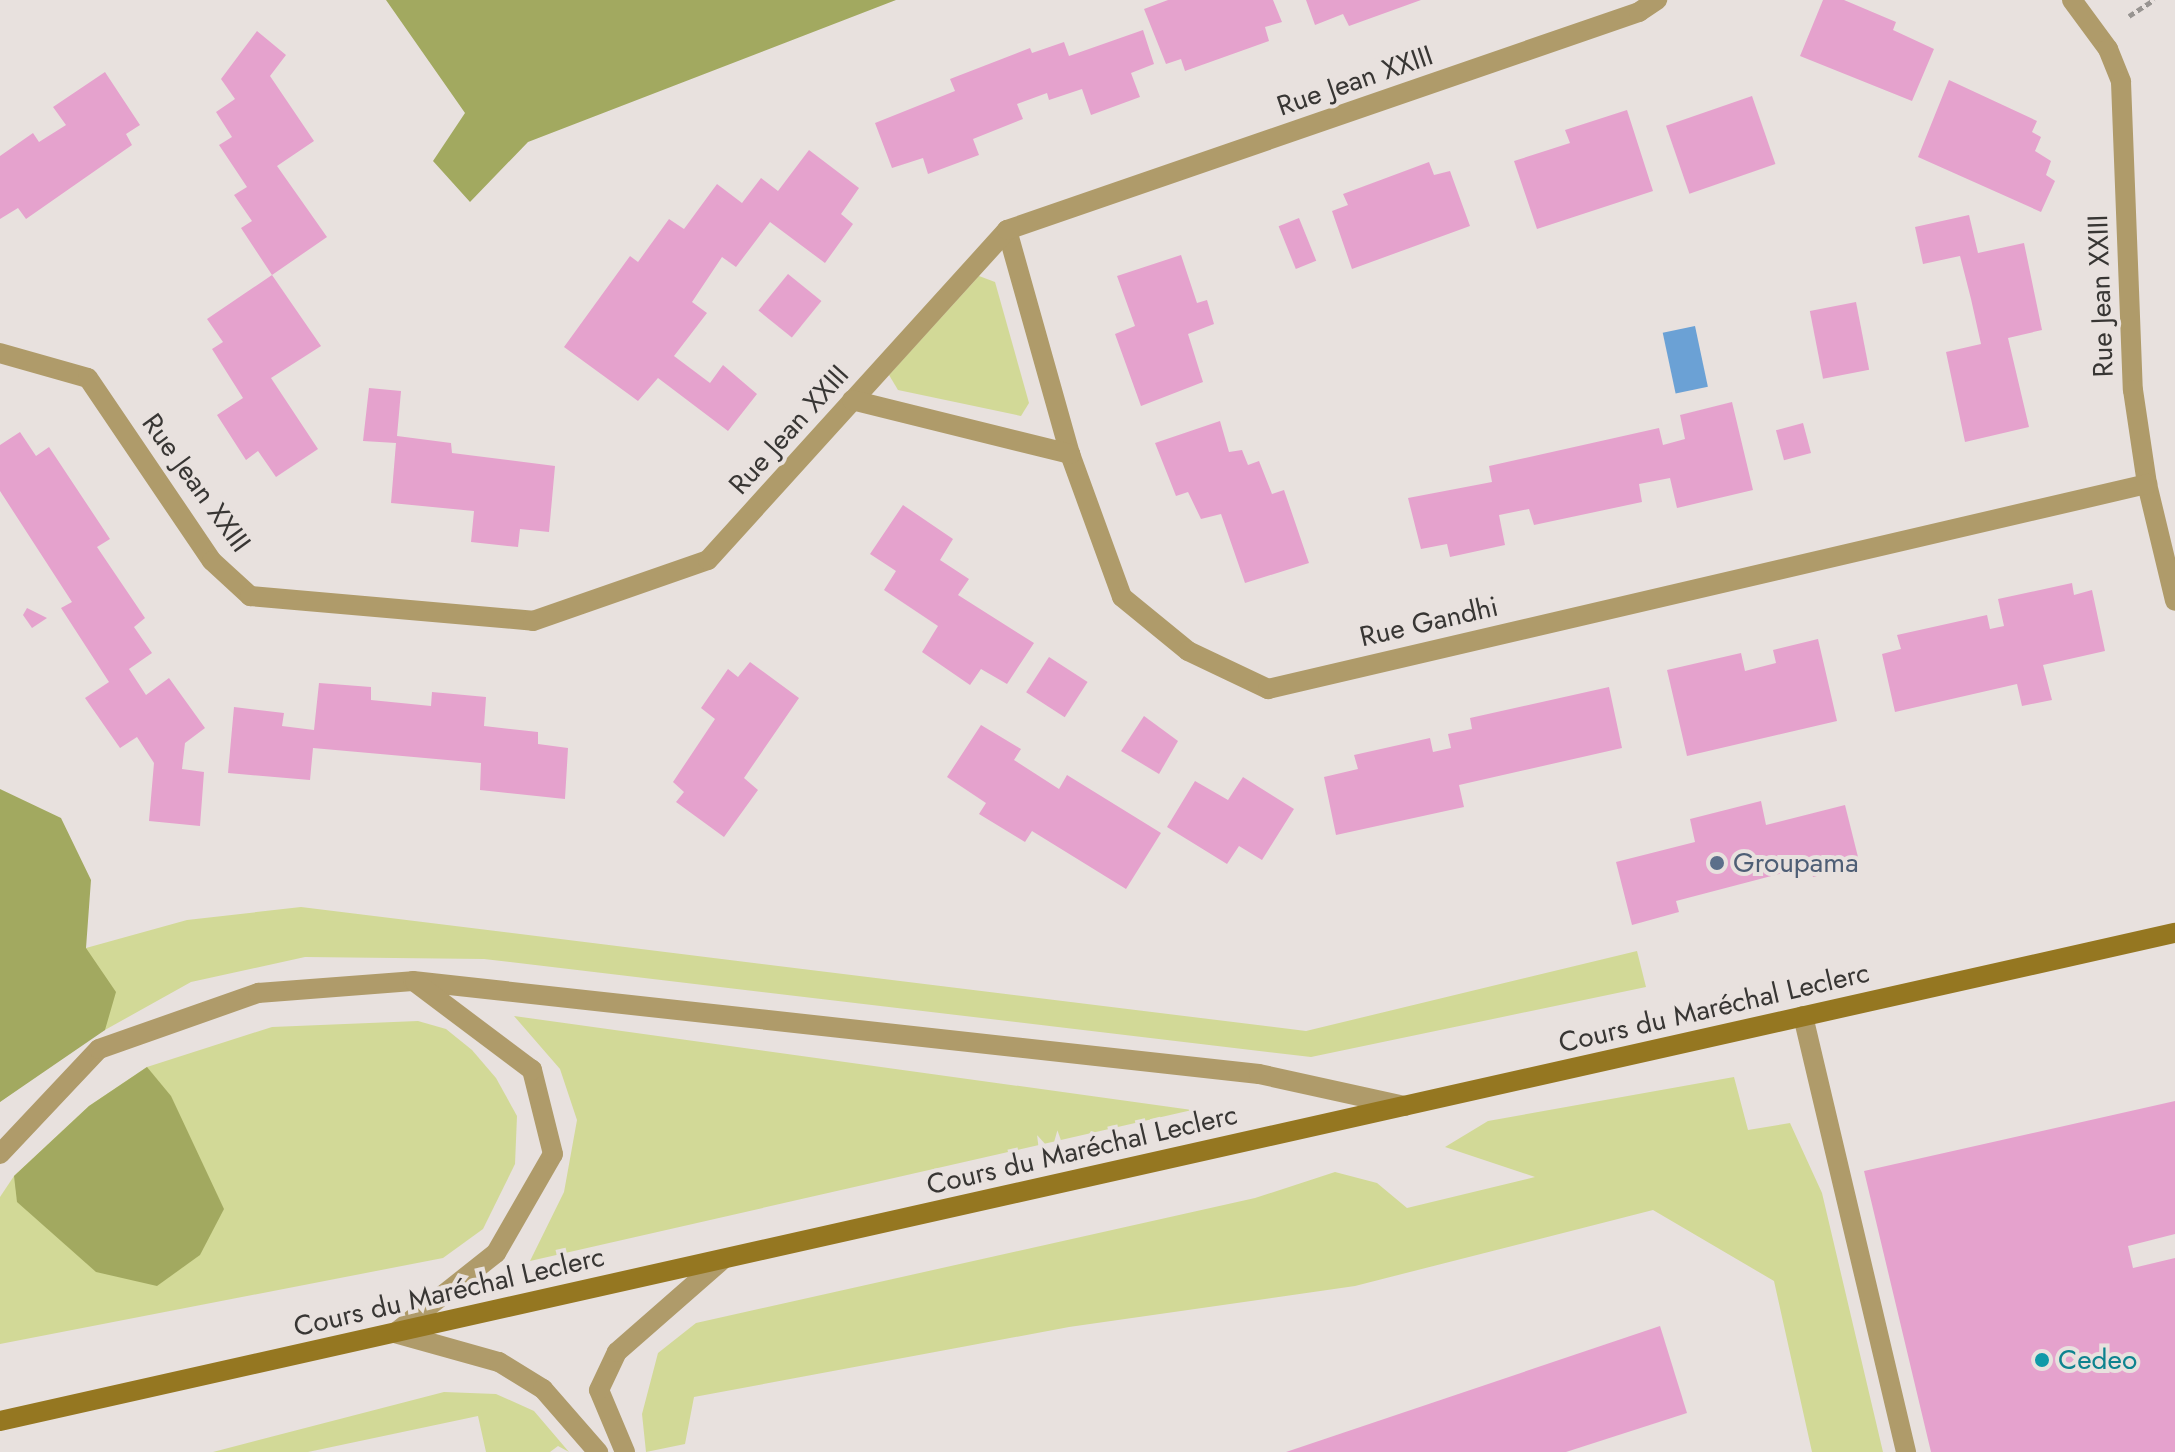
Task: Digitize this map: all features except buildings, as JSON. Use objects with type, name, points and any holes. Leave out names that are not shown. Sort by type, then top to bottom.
[{"type":"main road","name":"Cours du Maréchal Leclerc","points":[[0,1421],[2175,933]]},
{"type":"street","name":"Rue Jean XXIII","points":[[0,353],[88,378],[212,561],[250,596],[533,621],[708,560],[1007,230],[1623,18],[1657,0]]},
{"type":"street","name":"Rue Jean XXIII","points":[[2072,0],[2108,49],[2121,82],[2133,390],[2147,484],[2175,601]]},
{"type":"street","name":"Rue Gandhi","points":[[1007,230],[1070,454],[1122,597],[1188,651],[1268,689],[2147,484]]},
{"type":"street","points":[[852,400],[1070,454]]},
{"type":"street","points":[[0,1154],[99,1049],[258,993],[413,981],[1259,1074],[1405,1106]]},
{"type":"street","points":[[395,1333],[496,1253],[553,1154],[532,1070],[413,981]]},
{"type":"street","points":[[1803,1016],[1906,1452]]},
{"type":"street","points":[[625,1452],[599,1390],[617,1352],[722,1260]]},
{"type":"street","points":[[395,1333],[499,1362],[543,1389],[598,1452]]},
{"type":"green space","points":[[386,0],[896,0],[528,142],[470,202],[433,161],[465,113]]},
{"type":"green space","points":[[979,276],[995,282],[1029,403],[1021,416],[898,390],[889,375]]},
{"type":"green space","points":[[0,789],[61,818],[91,880],[86,948],[116,992],[105,1030],[0,1102]]},
{"type":"green space","points":[[301,907],[1306,1031],[1637,951],[1646,987],[1311,1057],[484,959],[305,957],[191,982],[78,1045],[0,1102],[0,934],[86,948],[187,920]]},
{"type":"green space","points":[[514,1016],[1192,1110],[530,1261],[564,1192],[577,1120],[560,1069]]},
{"type":"green space","points":[[418,1021],[446,1029],[472,1050],[496,1078],[517,1116],[515,1164],[483,1229],[443,1258],[0,1344],[0,1197],[14,1176],[89,1106],[147,1067],[272,1027]]},
{"type":"green space","points":[[147,1067],[171,1096],[224,1209],[200,1255],[157,1286],[96,1272],[17,1202],[14,1176],[89,1106]]},
{"type":"green space","points":[[1734,1077],[1748,1130],[1790,1123],[1822,1193],[1883,1452],[1812,1452],[1774,1281],[1653,1210],[1355,1286],[1069,1327],[694,1397],[685,1444],[646,1452],[642,1414],[658,1353],[696,1323],[1255,1198],[1335,1172],[1377,1183],[1407,1208],[1535,1177],[1445,1147],[1488,1121]]},
{"type":"green space","points":[[444,1392],[496,1394],[534,1411],[569,1452],[558,1446],[550,1452],[486,1452],[478,1416],[308,1452],[213,1452]]},
{"type":"water","points":[[1695,326],[1708,387],[1676,394],[1663,333]]},
{"type":"place","name":"Groupama","points":[[1717,863]]},
{"type":"place","name":"Cedeo","points":[[2042,1360]]}]
